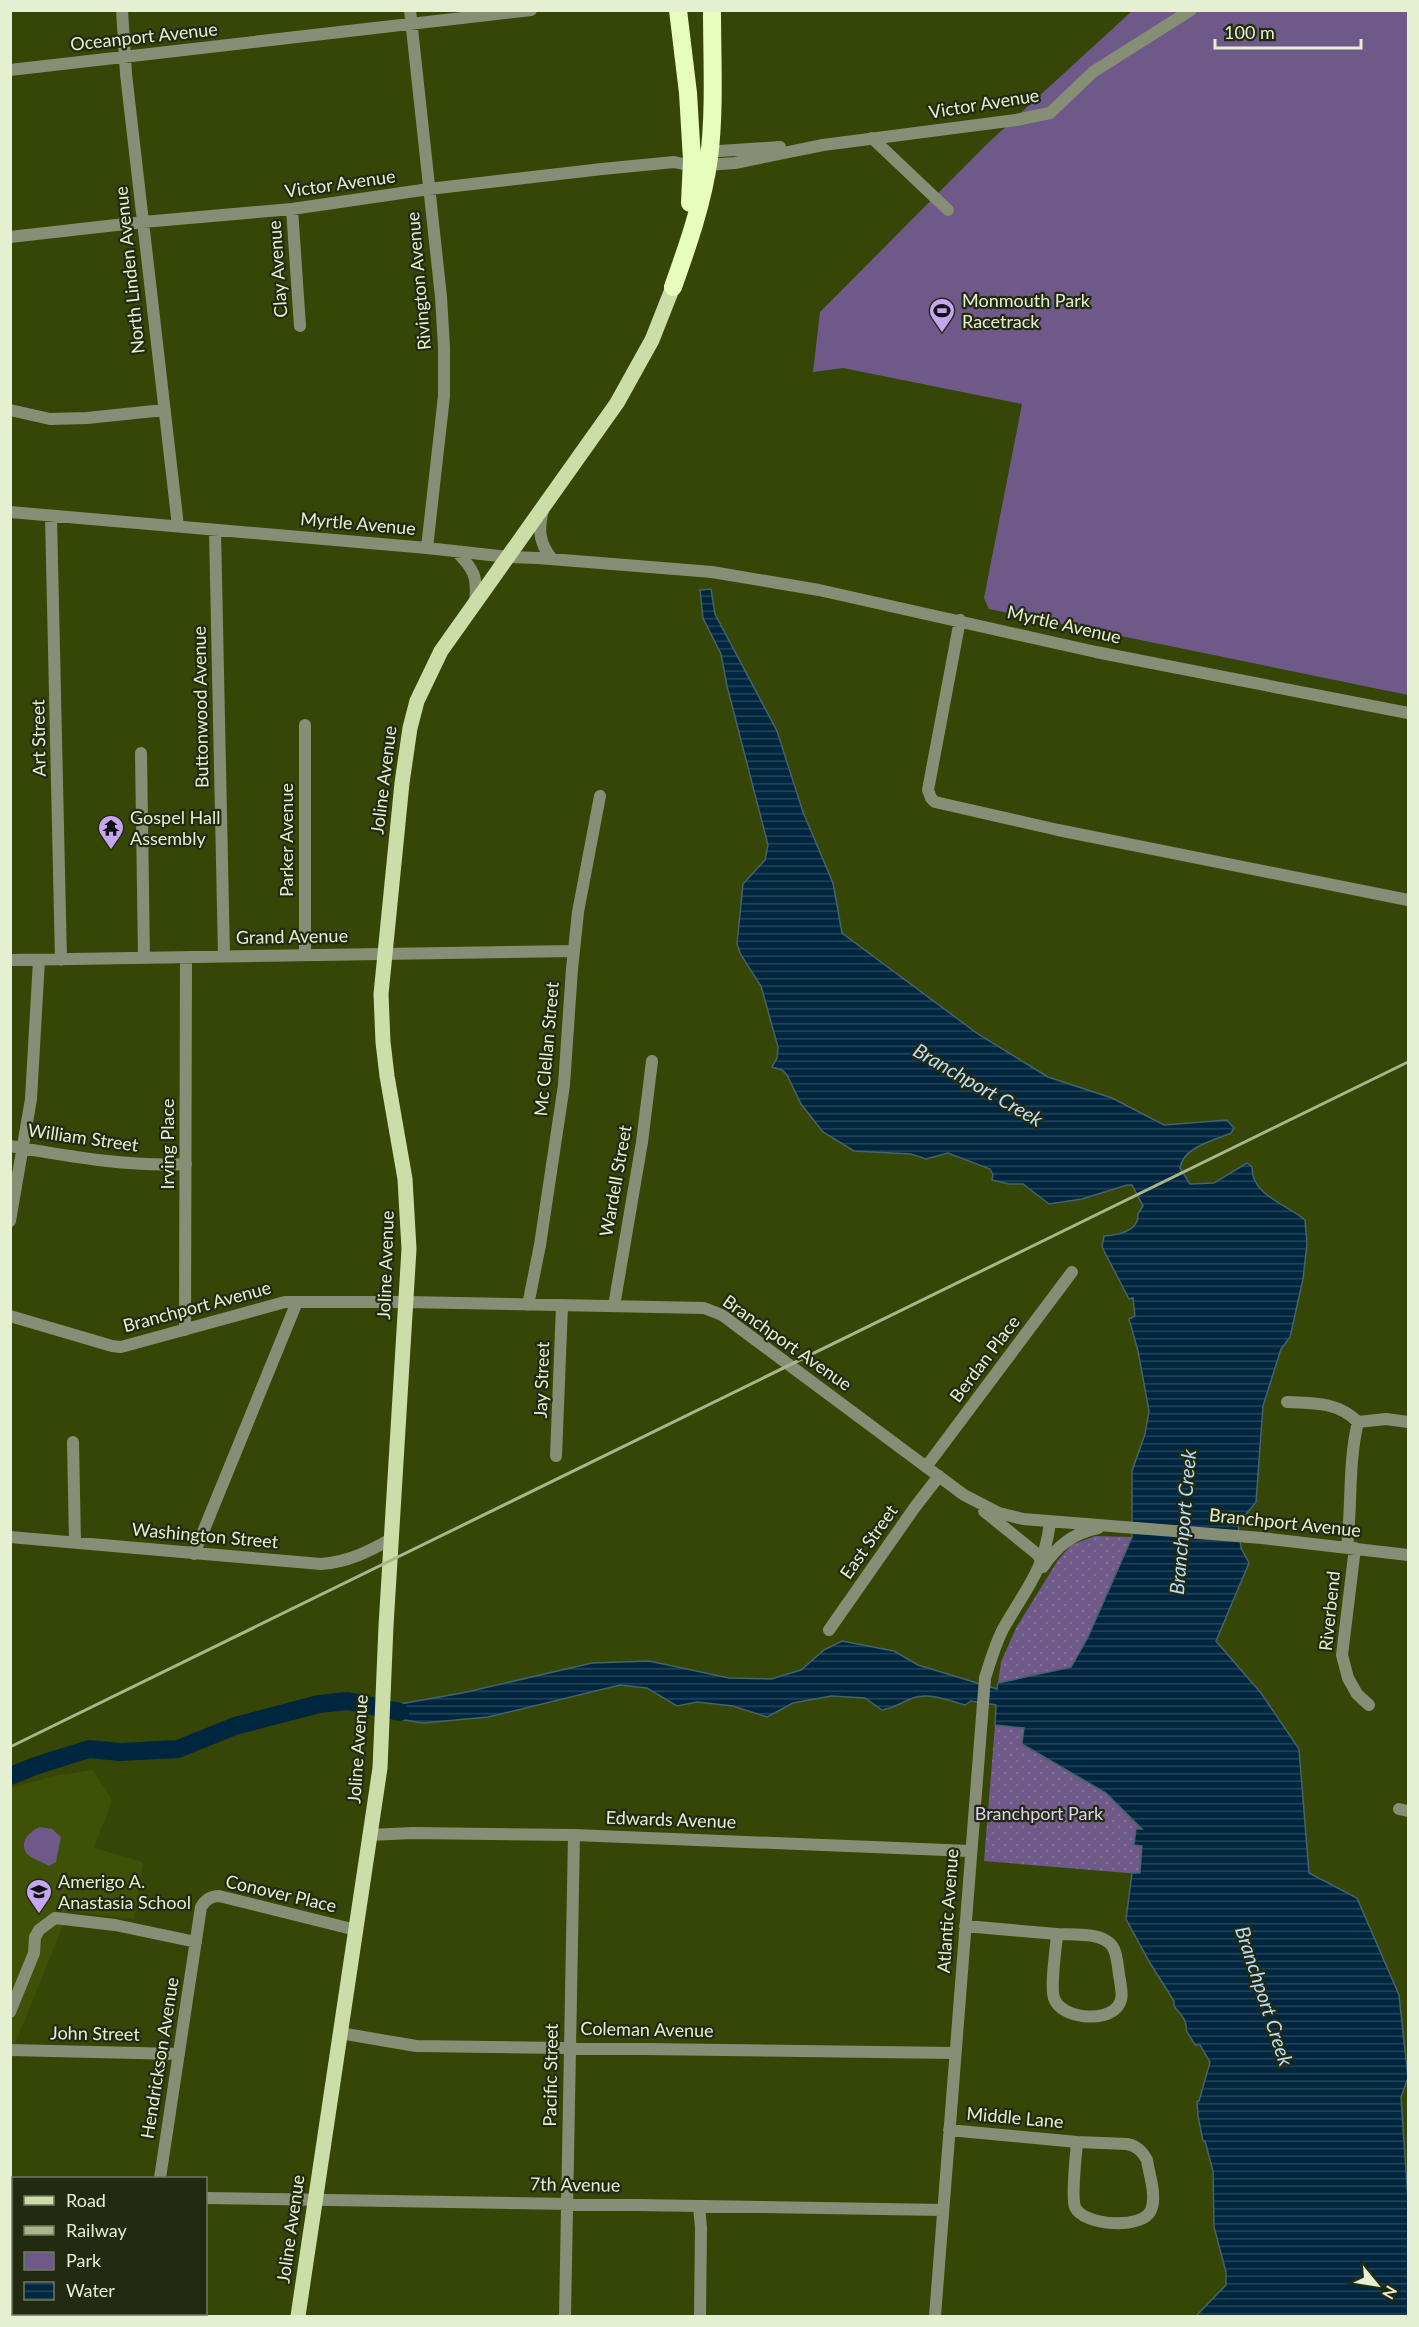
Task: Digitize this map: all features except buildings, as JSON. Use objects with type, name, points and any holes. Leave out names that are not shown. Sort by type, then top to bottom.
[{"type":"highway","points":[[678,10],[695,160]]},
{"type":"highway","points":[[673,287],[685,239],[695,160],[712,87],[712,10]]},
{"type":"main road","name":"Joline Avenue","points":[[298,2316],[380,1768],[382,1689],[409,1249],[408,1211],[383,1042],[381,994],[410,728],[429,672],[441,651],[600,428],[635,373],[652,340],[673,287]]},
{"type":"street","name":"North Linden Avenue","points":[[122,10],[125,57],[178,526]]},
{"type":"street","name":"Rivington Avenue","points":[[410,10],[441,297],[444,363],[443,408],[427,548]]},
{"type":"street","name":"Oceanport Avenue","points":[[10,70],[531,10]]},
{"type":"street","name":"Victor Avenue","points":[[10,237],[292,209],[429,189],[695,160],[735,163],[823,145],[1016,120],[1050,113],[1093,72],[1191,10]]},
{"type":"street","points":[[866,139],[948,210]]},
{"type":"street","name":"Clay Avenue","points":[[292,209],[300,326]]},
{"type":"street","points":[[10,410],[50,419],[106,417],[164,410]]},
{"type":"street","points":[[544,508],[539,530],[540,538],[544,549],[552,559]]},
{"type":"street","name":"Myrtle Avenue","points":[[10,512],[508,557],[705,572],[819,590],[1096,652],[1408,713]]},
{"type":"street","name":"Art Street","points":[[51,516],[61,960]]},
{"type":"street","name":"Buttonwood Avenue","points":[[215,530],[224,956]]},
{"type":"street","points":[[456,551],[474,573],[477,587],[475,604]]},
{"type":"street","points":[[960,620],[957,648],[928,790],[935,802],[1058,830],[1408,900]]},
{"type":"street","name":"Parker Avenue","points":[[304,955],[305,726]]},
{"type":"street","points":[[141,753],[144,958]]},
{"type":"street","name":"Mc Clellan Street","points":[[528,1305],[540,1245],[564,1085],[578,912],[600,796]]},
{"type":"street","name":"Grand Avenue","points":[[10,960],[574,951]]},
{"type":"street","name":"Irving Place","points":[[185,1330],[186,958]]},
{"type":"street","points":[[10,1221],[31,1099],[39,960]]},
{"type":"street","name":"Wardell Street","points":[[614,1306],[642,1142],[652,1061]]},
{"type":"street","name":"William Street","points":[[10,1146],[77,1159],[131,1164],[186,1164]]},
{"type":"street","name":"Berdan Place","points":[[926,1467],[1072,1272]]},
{"type":"street","name":"Branchport Avenue","points":[[10,1316],[112,1346],[128,1346],[285,1302],[704,1308],[712,1310],[773,1352],[964,1495],[1008,1516],[1050,1522],[1238,1536],[1408,1555]]},
{"type":"street","points":[[194,1554],[297,1302]]},
{"type":"street","name":"Jay Street","points":[[556,1456],[562,1306]]},
{"type":"street","points":[[1287,1402],[1329,1404],[1338,1407],[1358,1422],[1386,1419],[1408,1422]]},
{"type":"street","name":"Riverbend","points":[[1358,1422],[1352,1445],[1351,1548],[1342,1655],[1357,1694],[1369,1705]]},
{"type":"street","points":[[73,1442],[75,1542]]},
{"type":"street","name":"East Street","points":[[829,1630],[939,1476]]},
{"type":"street","points":[[964,1495],[1037,1554],[1042,1561]]},
{"type":"street","name":"Atlantic Avenue","points":[[935,2316],[985,1682],[998,1641],[1031,1586],[1042,1561],[1050,1522]]},
{"type":"street","points":[[1031,1586],[1049,1558],[1067,1540],[1088,1530],[1110,1526]]},
{"type":"street","name":"Washington Street","points":[[10,1537],[321,1564],[338,1563],[391,1539]]},
{"type":"street","name":"Edwards Avenue","points":[[369,1835],[413,1833],[574,1835],[970,1851]]},
{"type":"street","name":"Pacific Street","points":[[565,2316],[574,1835]]},
{"type":"street","name":"Conover Place","points":[[196,1942],[201,1907],[204,1902],[216,1896],[356,1930]]},
{"type":"street","points":[[10,2013],[33,1953],[35,1937],[47,1922],[61,1918],[117,1925],[196,1942]]},
{"type":"street","points":[[965,1926],[1098,1937],[1109,1942],[1114,1948],[1122,1994],[1117,2008],[1111,2013],[1101,2016],[1069,2014],[1058,2006],[1053,1993],[1057,1934]]},
{"type":"street","name":"Hendrickson Avenue","points":[[160,2177],[196,1942]]},
{"type":"street","name":"Coleman Avenue","points":[[340,2033],[416,2046],[955,2053]]},
{"type":"street","name":"John Street","points":[[10,2050],[179,2054]]},
{"type":"street","name":"Middle Lane","points":[[949,2130],[1134,2146],[1144,2154],[1147,2160],[1153,2202],[1146,2218],[1134,2223],[1091,2220],[1080,2215],[1074,2202],[1077,2142]]},
{"type":"street","name":"7th Avenue","points":[[207,2198],[943,2210]]},
{"type":"street","points":[[699,2206],[700,2316]]},
{"type":"shaded area","name":"Amerigo A. Anastasia School","points":[[93,1770],[112,1800],[94,1848],[143,1862],[134,1919],[69,1911],[11,2054],[11,1788],[53,1776]]},
{"type":"green space","points":[[1132,11],[1408,11],[1408,695],[989,609],[984,598],[1022,404],[843,368],[813,372],[820,312],[988,143]]},
{"type":"green space","points":[[1095,1536],[1132,1537],[1088,1637],[1071,1667],[998,1683],[1001,1662],[1016,1628],[1058,1560],[1071,1545]]},
{"type":"green space","name":"Branchport Park","points":[[995,1725],[1024,1728],[1022,1745],[1106,1793],[1142,1830],[1136,1830],[1134,1844],[1142,1846],[1140,1874],[984,1861]]},
{"type":"green space","points":[[40,1827],[52,1829],[61,1837],[56,1862],[49,1866],[29,1856],[25,1850],[26,1838]]},
{"type":"water","name":"Branchport Creek","points":[[711,589],[715,614],[777,731],[803,812],[833,883],[842,933],[978,1034],[1048,1077],[1112,1098],[1164,1125],[1227,1120],[1234,1128],[1231,1133],[1193,1150],[1182,1161],[1180,1168],[1190,1184],[1214,1183],[1247,1163],[1252,1167],[1253,1177],[1263,1192],[1305,1220],[1307,1244],[1303,1279],[1290,1337],[1281,1349],[1263,1406],[1256,1502],[1238,1524],[1241,1548],[1249,1563],[1216,1641],[1261,1693],[1299,1749],[1309,1873],[1357,1898],[1399,1995],[1408,2078],[1401,2097],[1408,2200],[1408,2316],[1196,2316],[1226,2285],[1226,2272],[1214,2227],[1213,2171],[1198,2116],[1197,2102],[1210,2062],[1200,2045],[1195,2045],[1186,2030],[1184,2020],[1174,2006],[1174,2001],[1126,1919],[1132,1873],[1140,1873],[1142,1846],[1134,1845],[1136,1829],[1142,1829],[1106,1793],[1022,1744],[1024,1728],[995,1725],[996,1705],[971,1701],[965,1705],[939,1698],[919,1696],[882,1710],[865,1698],[831,1696],[793,1703],[767,1717],[733,1706],[697,1702],[677,1706],[647,1688],[620,1685],[488,1717],[423,1723],[399,1719],[400,1704],[462,1693],[592,1663],[649,1661],[729,1678],[771,1679],[801,1670],[824,1650],[842,1641],[894,1651],[918,1665],[997,1689],[998,1683],[1071,1667],[1088,1637],[1132,1537],[1132,1471],[1145,1434],[1149,1411],[1138,1351],[1129,1319],[1135,1316],[1133,1298],[1129,1299],[1102,1247],[1104,1236],[1127,1231],[1135,1224],[1143,1206],[1132,1185],[1082,1199],[1049,1204],[1023,1184],[992,1180],[993,1175],[990,1169],[948,1153],[926,1159],[911,1154],[854,1151],[823,1132],[801,1104],[787,1075],[782,1070],[772,1067],[777,1058],[778,1047],[761,986],[741,955],[737,944],[743,884],[765,860],[768,845],[727,686],[721,654],[703,618],[700,590]]},
{"type":"waterway","points":[[10,1776],[89,1749],[120,1752],[178,1749],[235,1726],[319,1704],[348,1701],[400,1712]]},
{"type":"railway","points":[[10,1747],[1408,1062]]},
{"type":"place","name":"Monmouth Park Racetrack","points":[[942,334]]},
{"type":"place","name":"Gospel Hall Assembly","points":[[111,851]]},
{"type":"place","name":"Amerigo A. Anastasia School","points":[[39,1915]]}]
